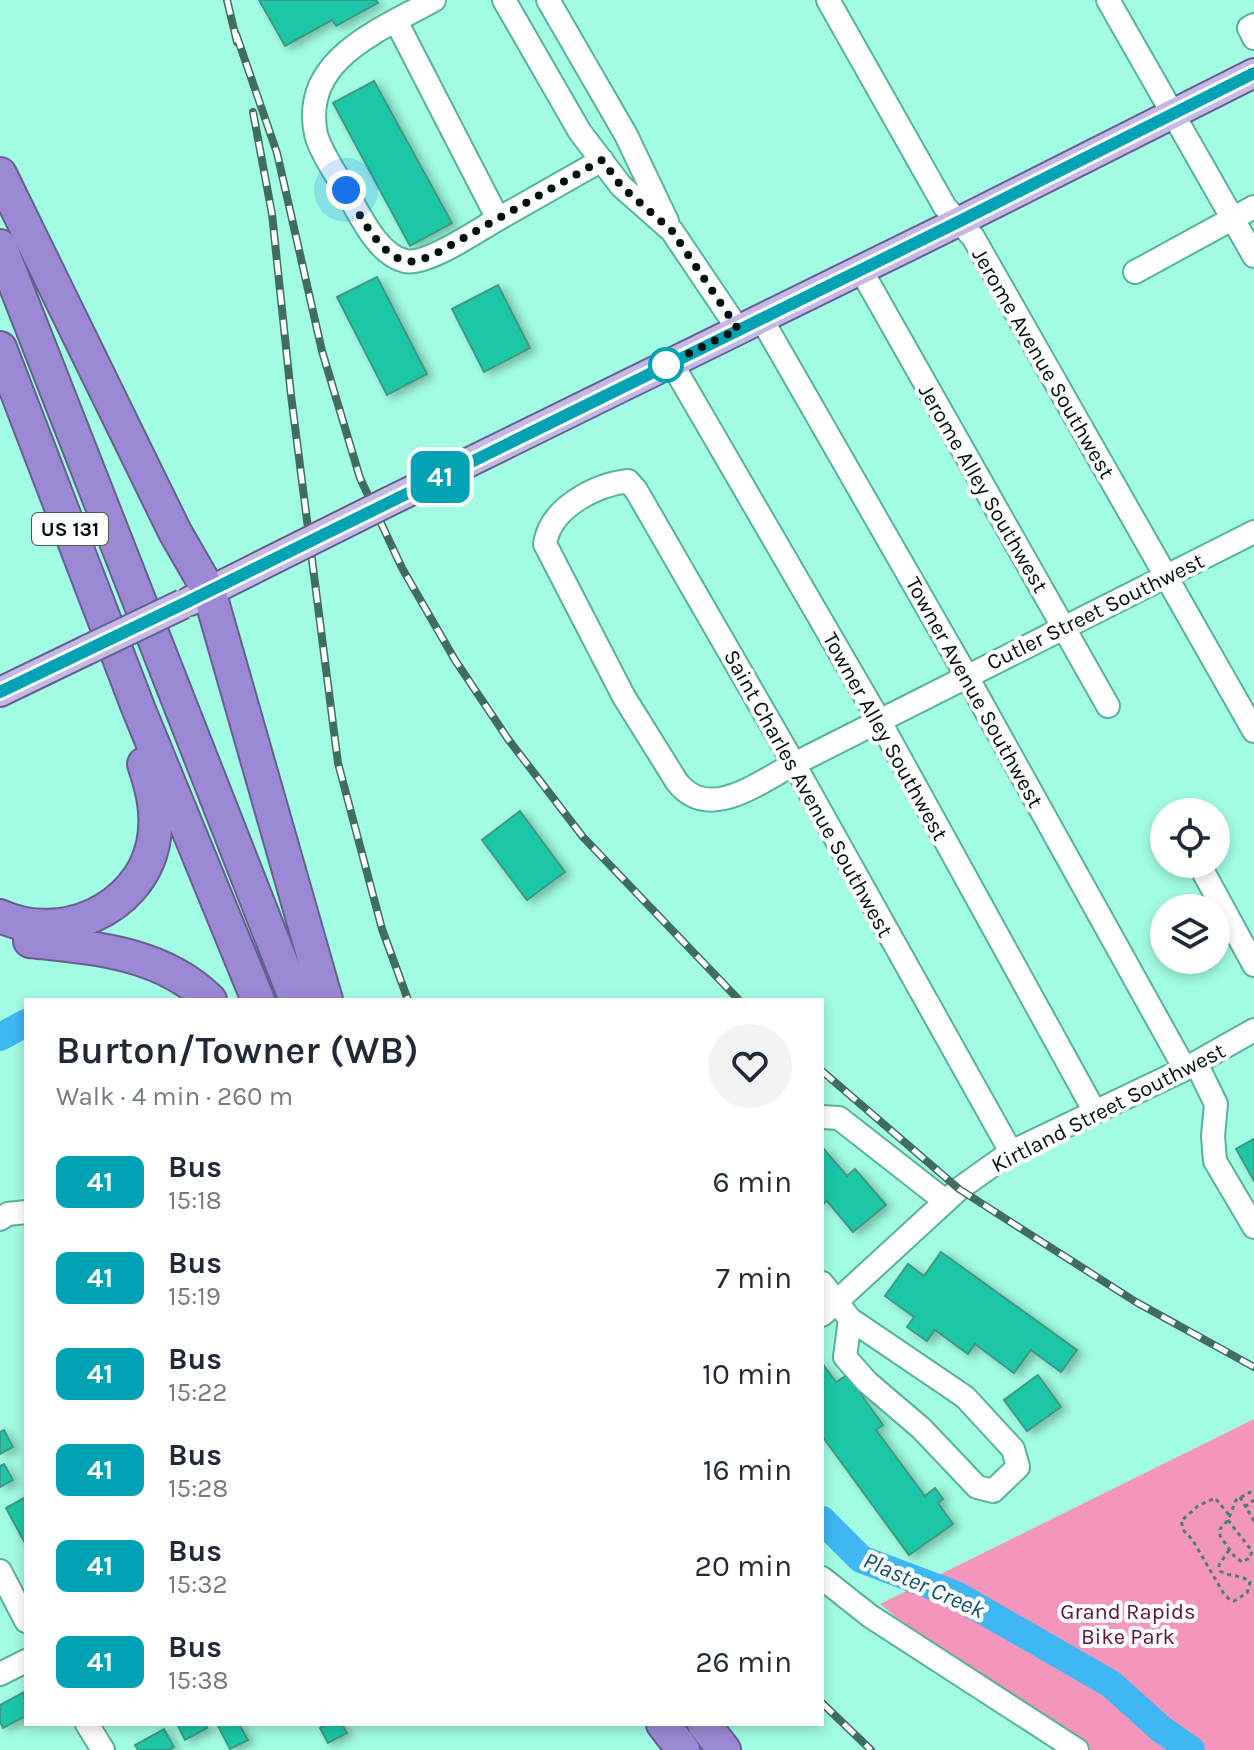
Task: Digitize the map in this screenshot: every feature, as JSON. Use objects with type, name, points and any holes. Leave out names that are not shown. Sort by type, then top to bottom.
[{"type":"highway","points":[[0,174],[175,532],[325,998]]},
{"type":"highway","name":"US 131","points":[[0,246],[295,998]]},
{"type":"highway","name":"US 131","points":[[0,348],[139,710],[257,998]]},
{"type":"highway","points":[[0,916],[31,925],[80,922],[109,907],[135,883],[149,859],[155,816],[150,783],[138,747],[139,710]]},
{"type":"highway","points":[[0,933],[29,941],[140,958],[173,972],[207,998]]},
{"type":"highway","points":[[665,1726],[683,1750]]},
{"type":"highway","points":[[706,1726],[724,1750]]},
{"type":"main road","points":[[0,692],[861,270],[1254,73]]},
{"type":"street","points":[[434,0],[346,52],[322,77],[313,101],[316,136],[369,231],[386,249],[404,261],[417,261],[437,253],[602,160]]},
{"type":"street","points":[[504,0],[580,132],[621,186],[672,231]]},
{"type":"street","points":[[548,0],[626,135],[672,231]]},
{"type":"street","name":"Jerome Avenue Southwest","points":[[828,0],[943,204],[973,237],[1254,731]]},
{"type":"street","points":[[1108,0],[1254,256]]},
{"type":"street","points":[[396,21],[498,219]]},
{"type":"street","points":[[1254,25],[1249,28],[1254,38]]},
{"type":"street","points":[[1135,272],[1254,207]]},
{"type":"street","name":"Towner Avenue Southwest","points":[[672,231],[750,324],[966,675],[1190,1066],[1216,1104],[1213,1136],[1215,1161],[1254,1227]]},
{"type":"street","name":"Jerome Alley Southwest","points":[[861,270],[1108,706]]},
{"type":"street","name":"Towner Alley Southwest","points":[[671,362],[879,720],[1095,1112]]},
{"type":"street","name":"Saint Charles Avenue Southwest","points":[[722,800],[700,801],[686,794],[677,782],[624,697],[545,544],[547,529],[559,513],[612,483],[628,481],[636,490],[794,764],[1011,1152]]},
{"type":"street","name":"Cutler Street Southwest","points":[[722,800],[1254,532]]},
{"type":"street","points":[[1207,878],[1254,965]]},
{"type":"street","name":"Kirtland Street Southwest","points":[[837,1311],[945,1201],[1011,1152],[1190,1066],[1254,1030]]},
{"type":"street","points":[[824,1117],[839,1118],[945,1201]]},
{"type":"street","points":[[0,1219],[8,1214],[24,1212]]},
{"type":"street","points":[[824,1287],[837,1311],[845,1357],[867,1382],[921,1428],[977,1487],[993,1491],[1018,1467],[1013,1449],[965,1397],[837,1311]]},
{"type":"street","points":[[0,1571],[24,1617]]},
{"type":"street","points":[[824,1580],[870,1616],[1077,1750]]},
{"type":"street","points":[[0,1674],[24,1662]]},
{"type":"path","points":[[1229,1550],[1219,1565],[1220,1571],[1250,1582],[1247,1593],[1234,1601],[1224,1594],[1192,1539],[1184,1531],[1181,1521],[1198,1506],[1215,1498],[1229,1518],[1252,1551],[1250,1558],[1242,1562],[1229,1550],[1220,1536],[1220,1529],[1229,1518],[1236,1500],[1254,1490]]},
{"type":"path","points":[[1240,1497],[1254,1521]]},
{"type":"path","points":[[1245,1507],[1254,1500]]},
{"type":"green space","name":"Grand Rapids Bike Park","points":[[1254,1419],[1254,1750],[1062,1750],[880,1604]]},
{"type":"building","points":[[259,0],[376,0],[378,3],[336,26],[332,20],[285,46]]},
{"type":"building","points":[[374,81],[452,223],[410,246],[333,103]]},
{"type":"building","points":[[377,277],[427,374],[387,395],[337,297]]},
{"type":"building","points":[[498,285],[530,348],[484,372],[452,309]]},
{"type":"building","points":[[520,811],[565,872],[527,900],[482,840]]},
{"type":"building","points":[[1254,1139],[1254,1181],[1236,1149]]},
{"type":"building","points":[[824,1149],[847,1176],[855,1169],[886,1205],[853,1232],[827,1201],[824,1203]]},
{"type":"building","points":[[941,1252],[1077,1350],[1061,1372],[1031,1350],[1014,1373],[975,1344],[968,1354],[935,1330],[927,1341],[907,1327],[914,1317],[885,1296],[908,1264],[924,1276]]},
{"type":"building","points":[[824,1366],[836,1382],[847,1375],[883,1425],[876,1430],[925,1496],[935,1488],[943,1499],[938,1503],[953,1524],[909,1555],[824,1439]]},
{"type":"building","points":[[1038,1375],[1061,1407],[1027,1431],[1004,1400]]},
{"type":"building","points":[[4,1430],[13,1447],[0,1454],[0,1432]]},
{"type":"building","points":[[4,1464],[13,1480],[0,1487],[0,1466]]},
{"type":"building","points":[[24,1498],[24,1541],[6,1508]]},
{"type":"building","points":[[24,1692],[24,1717],[3,1728],[0,1705]]},
{"type":"building","points":[[178,1726],[206,1726],[207,1728],[185,1740]]},
{"type":"building","points":[[218,1726],[240,1726],[248,1740],[230,1749]]},
{"type":"building","points":[[343,1726],[347,1733],[328,1743],[320,1728]]},
{"type":"building","points":[[164,1729],[174,1747],[168,1750],[138,1750],[135,1745]]},
{"type":"waterway","name":"Plaster Creek","points":[[0,1037],[24,1024]]},
{"type":"waterway","name":"Plaster Creek","points":[[824,1522],[861,1559],[956,1595],[1111,1684],[1161,1729],[1191,1750]]},
{"type":"railway","points":[[227,0],[237,42]]},
{"type":"railway","points":[[236,34],[277,153],[322,351],[360,478],[402,568],[455,660],[508,739],[583,837],[737,998]]},
{"type":"railway","points":[[253,112],[272,214],[291,395],[338,763],[382,929],[407,998]]},
{"type":"railway","points":[[824,1073],[959,1189],[1136,1302],[1254,1367]]},
{"type":"railway","points":[[824,1705],[871,1750]]},
{"type":"bus line","name":"41","points":[[0,692],[960,221],[1254,73]]},
{"type":"route","points":[[346,190],[369,231],[386,249],[404,261],[417,261],[437,253],[602,160],[621,186],[672,231],[738,329],[666,365]]}]
